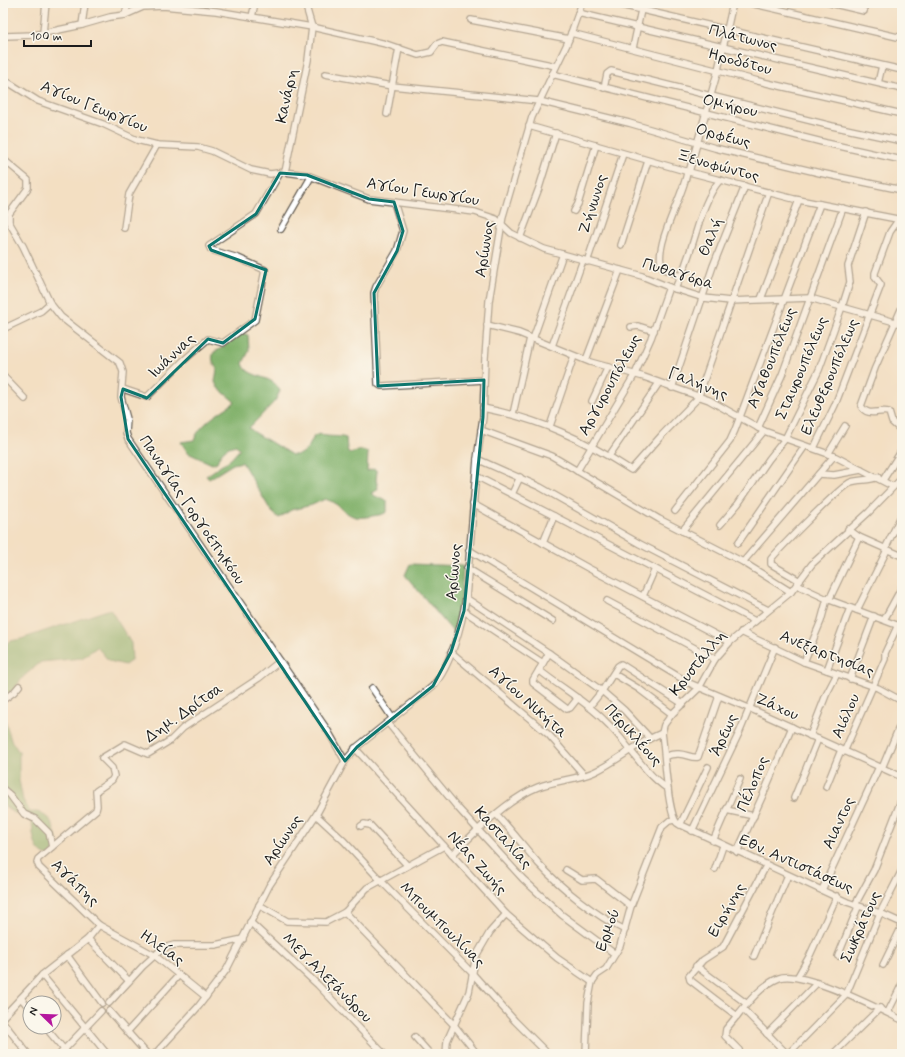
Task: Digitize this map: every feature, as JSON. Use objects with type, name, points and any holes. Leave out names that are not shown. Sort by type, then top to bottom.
[{"type":"street","points":[[43,33],[46,3]]},
{"type":"street","points":[[82,25],[85,3]]},
{"type":"street","points":[[125,15],[128,3]]},
{"type":"street","points":[[202,10],[204,3]]},
{"type":"street","points":[[252,17],[255,3]]},
{"type":"street","points":[[305,3],[312,26]]},
{"type":"street","name":"Αρίωνος","points":[[154,1054],[206,997],[230,964],[273,879],[316,815],[345,761],[356,748],[435,684],[442,674],[451,652],[464,611],[466,598],[477,459],[483,408],[487,325],[502,224],[529,126],[539,101],[569,39],[582,3]]},
{"type":"street","points":[[612,3],[902,70]]},
{"type":"street","points":[[680,276],[664,269],[660,258],[662,244],[684,186],[698,143],[724,47],[733,3]]},
{"type":"street","points":[[750,3],[902,38]]},
{"type":"street","points":[[830,3],[864,11]]},
{"type":"street","points":[[4,35],[43,33],[82,25],[110,17],[125,15],[143,7],[163,4],[312,26],[423,55],[431,52],[437,44],[442,42],[556,66]]},
{"type":"street","points":[[633,48],[641,10]]},
{"type":"street","name":"Πλάτωνος","points":[[578,13],[902,89]]},
{"type":"street","points":[[471,20],[569,39]]},
{"type":"street","name":"Κανάρη","points":[[282,172],[308,60],[312,26]]},
{"type":"street","name":"Ηροδότου","points":[[571,33],[902,114]]},
{"type":"street","points":[[387,114],[399,48]]},
{"type":"street","points":[[878,83],[882,66]]},
{"type":"street","points":[[604,88],[607,74],[611,71],[832,126],[902,141]]},
{"type":"street","name":"Ορφέως","points":[[325,74],[392,86],[539,101],[698,143],[820,173],[902,190]]},
{"type":"street","name":"Ομήρου","points":[[552,74],[706,114],[902,160]]},
{"type":"street","name":"Αγίου Γεωργίου","points":[[3,79],[43,103],[104,124],[137,140],[157,145],[198,147],[212,151],[251,170],[270,174],[282,172],[311,177],[369,199],[475,212],[493,217],[502,224]]},
{"type":"street","name":"Ξενοφώντος","points":[[529,126],[688,172],[799,200],[900,219]]},
{"type":"street","points":[[520,238],[541,182],[556,133]]},
{"type":"street","points":[[124,228],[129,194],[157,145]]},
{"type":"street","points":[[574,211],[581,196],[596,145]]},
{"type":"street","name":"Ζήνωνος","points":[[552,346],[585,261],[623,154]]},
{"type":"street","name":"Παναγίας Γοργοεπηκόου","points":[[3,159],[28,180],[28,188],[9,214],[9,222],[23,246],[50,303],[61,316],[120,363],[123,372],[123,389],[121,397],[127,419],[128,439],[229,589],[328,731],[345,761]]},
{"type":"street","points":[[621,244],[648,161]]},
{"type":"street","name":"Ιωάννας","points":[[123,389],[147,397],[183,361],[208,339],[223,343],[255,320],[265,270],[238,258],[211,250],[209,246],[256,214],[282,172]]},
{"type":"street","points":[[281,229],[311,177]]},
{"type":"street","name":"Αργυρουπόλεως","points":[[577,470],[635,374],[672,288],[680,276],[687,260],[691,245],[713,190],[720,180]]},
{"type":"street","name":"Θαλή","points":[[672,388],[704,298],[713,266],[745,186]]},
{"type":"street","points":[[483,408],[512,414],[550,426],[591,446],[631,470],[698,398],[727,315],[730,301],[769,192]]},
{"type":"street","points":[[761,299],[799,200]]},
{"type":"street","points":[[394,202],[403,231],[397,251],[374,293],[378,384],[382,386],[484,380]]},
{"type":"street","points":[[675,511],[730,441],[783,298],[820,204]]},
{"type":"street","name":"Αγαθουπόλεως","points":[[758,428],[782,374],[843,208]]},
{"type":"street","name":"Σταυρουπόλεως","points":[[720,525],[738,504],[769,459],[785,439],[819,370],[850,282],[848,265],[866,212]]},
{"type":"street","name":"Ελευθερουπόλεως","points":[[814,448],[835,405],[870,315],[881,285],[875,277],[875,273],[890,232],[900,219]]},
{"type":"street","name":"Πυθαγόρα","points":[[502,224],[506,230],[520,238],[563,254],[620,270],[704,298],[730,301],[810,298],[899,323]]},
{"type":"street","points":[[512,414],[532,338],[563,254]]},
{"type":"street","points":[[586,360],[620,270]]},
{"type":"street","points":[[3,329],[41,311],[50,303]]},
{"type":"street","points":[[902,307],[899,323],[875,368],[862,401],[862,408],[868,412],[876,414],[884,411],[888,412],[892,422],[902,431]]},
{"type":"street","name":"Γαλήνης","points":[[487,325],[532,338],[574,356],[635,374],[721,406],[764,431],[831,455],[881,479],[892,486]]},
{"type":"street","points":[[631,327],[638,326],[654,331]]},
{"type":"street","points":[[550,426],[574,356]]},
{"type":"street","points":[[592,401],[608,367]]},
{"type":"street","points":[[3,376],[25,399]]},
{"type":"street","points":[[609,456],[659,383]]},
{"type":"street","points":[[743,562],[819,474],[846,426]]},
{"type":"street","points":[[481,430],[552,456],[682,532],[743,562],[791,592]]},
{"type":"street","points":[[682,532],[764,431]]},
{"type":"street","points":[[738,543],[806,446]]},
{"type":"street","points":[[900,626],[828,600],[799,583],[772,564],[771,559],[781,546],[849,483],[881,479],[902,450]]},
{"type":"street","points":[[477,459],[520,477],[640,544],[768,610]]},
{"type":"street","points":[[819,474],[834,475],[862,470]]},
{"type":"street","points":[[476,476],[755,621]]},
{"type":"street","points":[[512,494],[520,477]]},
{"type":"street","name":"Κρυστάλλη","points":[[662,733],[664,725],[672,714],[699,688],[715,659],[730,642],[791,592],[812,564],[848,529],[869,512],[892,486],[902,478]]},
{"type":"street","points":[[473,504],[543,543],[730,642]]},
{"type":"street","points":[[857,610],[902,514]]},
{"type":"street","points":[[543,543],[554,516]]},
{"type":"street","points":[[848,529],[859,537],[902,556]]},
{"type":"street","points":[[804,662],[821,622],[828,600],[859,537]]},
{"type":"street","name":"Ζάχου","points":[[469,550],[699,688],[792,727],[902,777]]},
{"type":"street","points":[[468,568],[553,621]]},
{"type":"street","points":[[643,596],[655,569]]},
{"type":"street","points":[[884,620],[902,587]]},
{"type":"street","points":[[466,598],[549,652],[602,691],[624,710],[650,738]]},
{"type":"street","points":[[607,600],[715,659]]},
{"type":"street","points":[[828,670],[850,608]]},
{"type":"street","points":[[464,611],[543,662]]},
{"type":"street","points":[[850,679],[874,616]]},
{"type":"street","name":"Αιόλου","points":[[826,787],[885,659],[885,653],[900,626]]},
{"type":"street","name":"Ανεξαρτησίας","points":[[741,632],[804,662],[873,686],[902,702]]},
{"type":"street","name":"Άρεως","points":[[692,831],[750,709],[775,647]]},
{"type":"street","name":"Αγίου Νικήτα","points":[[451,652],[549,735],[584,775]]},
{"type":"street","points":[[549,652],[538,670],[533,683],[566,708],[569,709],[578,698]]},
{"type":"street","name":"Δημ. Δρίτσα","points":[[52,847],[97,808],[96,791],[112,780],[114,776],[112,768],[102,758],[124,744],[148,754],[171,740],[183,728],[259,678],[280,661]]},
{"type":"street","points":[[588,707],[602,691],[618,666],[622,664],[683,704]]},
{"type":"street","name":"Περικλέους","points":[[538,670],[578,698],[604,720],[660,784],[668,790]]},
{"type":"street","points":[[614,674],[640,689],[672,714]]},
{"type":"street","points":[[810,736],[826,695],[837,674]]},
{"type":"street","points":[[3,700],[14,692],[19,686]]},
{"type":"street","points":[[372,688],[393,719]]},
{"type":"street","points":[[666,756],[680,753],[694,758],[698,757],[719,696]]},
{"type":"street","name":"Αιαντος","points":[[822,890],[902,720]]},
{"type":"street","name":"Κασταλίας","points":[[388,723],[478,830],[542,898],[615,954]]},
{"type":"street","name":"Πέλοπος","points":[[737,852],[792,727]]},
{"type":"street","points":[[452,855],[478,830],[533,789],[598,770],[650,738],[662,733],[666,756],[668,790],[674,820],[680,825],[708,767]]},
{"type":"street","points":[[794,798],[818,740]]},
{"type":"street","name":"Νέας Ζωής","points":[[356,748],[506,914],[557,958],[592,982]]},
{"type":"street","points":[[713,841],[740,779]]},
{"type":"street","name":"Αγάπης","points":[[3,789],[13,798],[24,814],[35,819],[49,833],[52,847],[39,858],[37,865],[99,925]]},
{"type":"street","points":[[838,956],[856,906],[874,870],[902,798]]},
{"type":"street","points":[[726,810],[754,816]]},
{"type":"street","name":"Μπουμπουλίνας","points":[[316,815],[344,840],[381,881],[471,972],[514,1021],[548,1054]]},
{"type":"street","points":[[497,815],[552,876],[591,908],[625,930]]},
{"type":"street","name":"Ερμού","points":[[592,982],[597,975],[606,969],[615,954],[625,930],[631,906],[662,827],[669,821],[674,820]]},
{"type":"street","points":[[361,826],[364,824],[370,825],[407,865]]},
{"type":"street","name":"Εθν. Αντιστάσεως","points":[[680,825],[766,866],[837,896],[856,906],[880,913],[902,923]]},
{"type":"street","points":[[259,905],[281,919],[308,923],[326,922],[345,912],[367,888],[444,846]]},
{"type":"street","points":[[714,869],[723,846]]},
{"type":"street","name":"Ειρήνης","points":[[696,966],[723,946],[766,866]]},
{"type":"street","points":[[566,870],[582,880],[596,879],[631,906]]},
{"type":"street","name":"Σωκράτους","points":[[846,995],[880,913],[902,870]]},
{"type":"street","points":[[754,956],[788,875]]},
{"type":"street","points":[[798,976],[810,955],[837,896]]},
{"type":"street","points":[[345,912],[454,1025],[477,1054]]},
{"type":"street","points":[[446,1054],[447,1041],[469,992],[471,972],[476,956],[490,932],[506,914]]},
{"type":"street","name":"Μεγ.Αλεξάνδρου","points":[[250,922],[318,985],[384,1054]]},
{"type":"street","points":[[883,966],[902,923]]},
{"type":"street","points":[[3,1017],[42,975],[88,939],[99,925]]},
{"type":"street","name":"Ηλείας","points":[[99,925],[154,955],[206,997]]},
{"type":"street","points":[[88,939],[129,980]]},
{"type":"street","points":[[109,1011],[109,1003],[129,980],[163,948],[174,946],[209,946],[243,940]]},
{"type":"street","points":[[67,956],[102,1002],[109,1003]]},
{"type":"street","points":[[737,1016],[691,981],[689,976],[696,966],[746,1007],[767,1034],[787,1054],[846,995]]},
{"type":"street","points":[[42,975],[106,1054]]},
{"type":"street","points":[[128,1031],[178,975]]},
{"type":"street","points":[[739,1050],[724,1034],[726,1029],[737,1016],[774,980],[788,976],[798,976],[817,983],[880,1008],[902,1020]]},
{"type":"street","points":[[586,1054],[587,1009],[592,982]]},
{"type":"street","points":[[767,1034],[817,983]]},
{"type":"street","points":[[888,1012],[902,984]]},
{"type":"street","points":[[102,1002],[100,1007],[102,1011]]},
{"type":"street","points":[[833,1054],[880,1008]]},
{"type":"street","points":[[51,1035],[64,1052],[102,1011],[109,1011],[147,1054]]},
{"type":"street","points":[[3,1022],[28,1054]]},
{"type":"street","points":[[415,1037],[430,1054]]},
{"type":"highlighted area","points":[[280,173],[307,175],[369,199],[394,202],[403,231],[397,251],[374,293],[378,386],[484,380],[483,417],[464,611],[451,652],[433,686],[357,747],[345,761],[128,439],[121,397],[123,389],[147,398],[208,339],[223,343],[255,319],[266,270],[211,250],[209,246],[256,214]]},
{"type":"green space","points":[[242,333],[248,335],[249,351],[243,363],[245,368],[249,372],[272,382],[280,391],[275,401],[249,428],[292,455],[300,454],[306,450],[314,436],[320,434],[346,438],[349,453],[362,450],[368,452],[367,471],[374,469],[377,471],[376,480],[378,488],[376,491],[371,493],[387,501],[387,512],[378,515],[356,517],[346,512],[338,505],[325,499],[312,505],[291,510],[279,518],[271,511],[242,462],[233,464],[209,479],[206,476],[231,459],[240,449],[236,445],[229,447],[220,455],[217,462],[212,464],[188,453],[181,442],[194,440],[201,428],[206,423],[235,402],[218,388],[215,382],[217,369],[213,357],[214,352]]},
{"type":"green space","points":[[410,564],[463,566],[461,602],[454,633],[405,575]]},
{"type":"green space","points":[[110,609],[131,643],[132,660],[125,665],[109,661],[97,647],[82,658],[41,662],[23,677],[13,691],[3,698],[3,664],[5,663],[3,646],[10,641],[21,639]]},
{"type":"green space","points":[[3,713],[11,740],[19,752],[19,780],[23,800],[30,812],[38,812],[49,818],[55,832],[55,848],[48,856],[39,851],[37,847],[32,821],[13,812],[3,805]]}]
